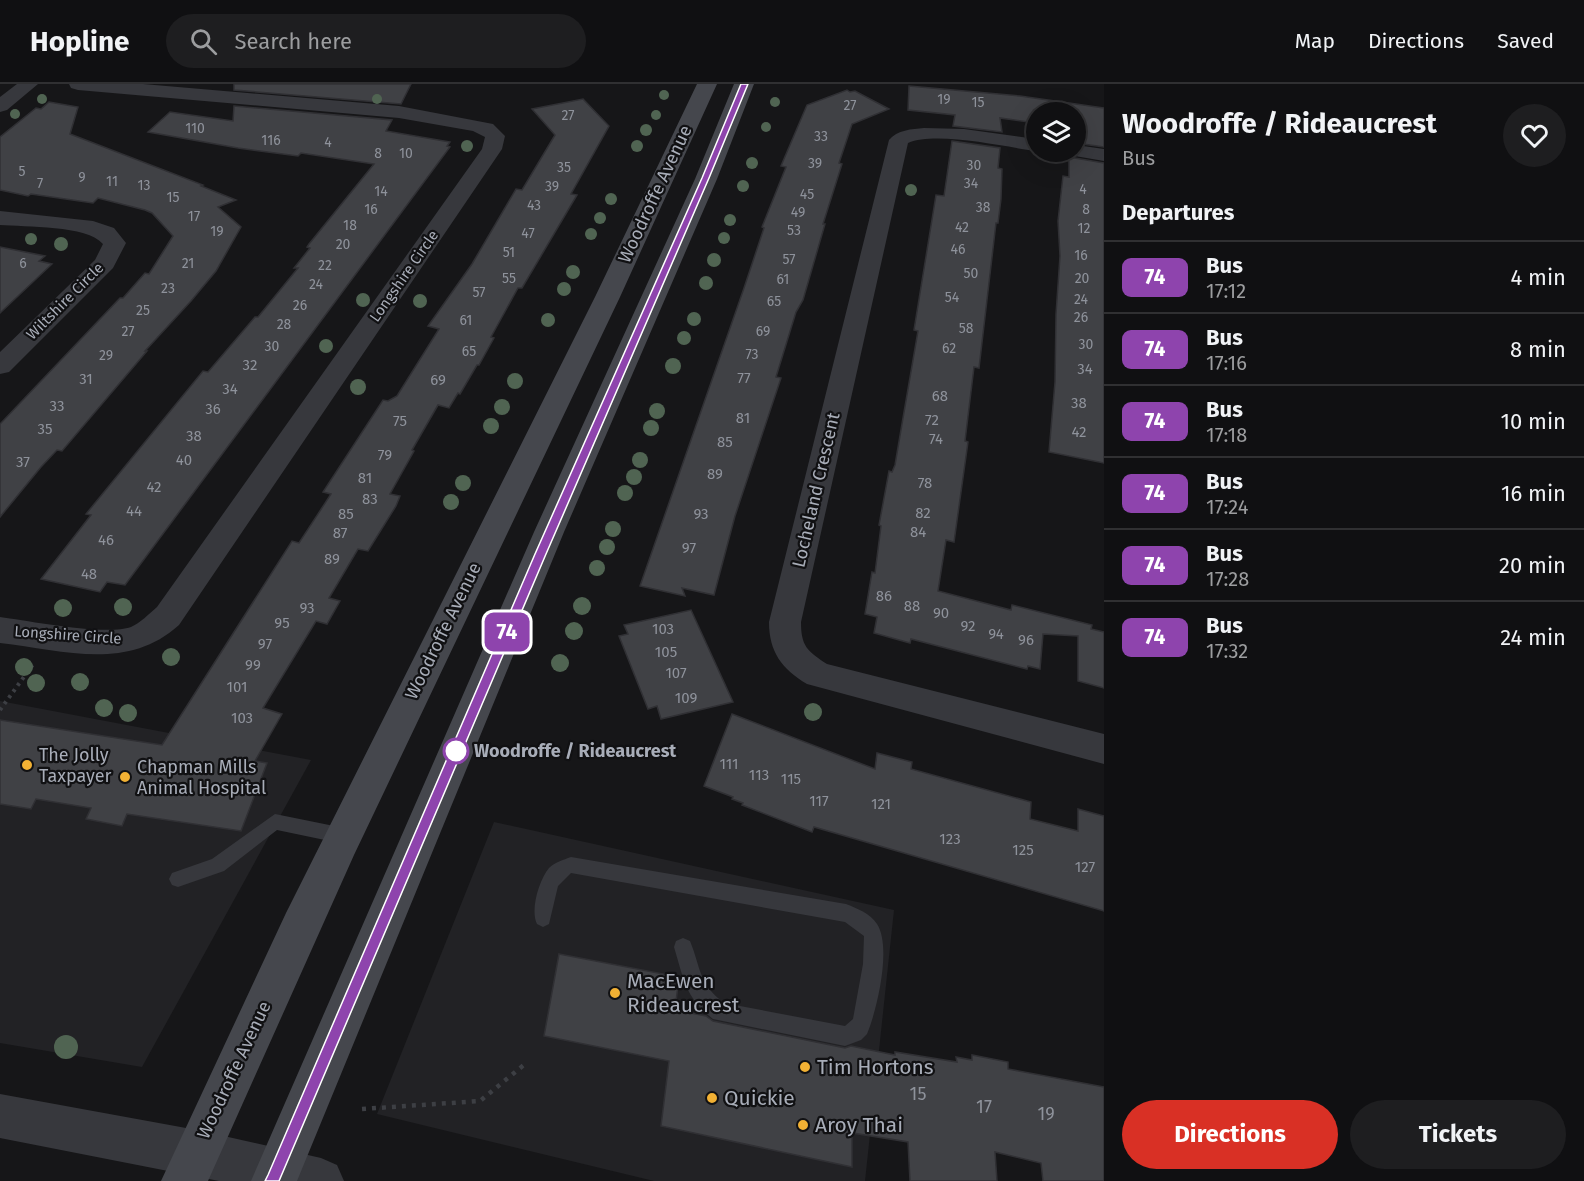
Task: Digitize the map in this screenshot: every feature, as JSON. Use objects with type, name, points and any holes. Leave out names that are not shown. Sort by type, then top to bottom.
[{"type":"main road","name":"Woodroffe Avenue","points":[[190,1167],[232,1071],[344,836],[565,384],[707,84]]},
{"type":"main road","name":"Woodroffe Avenue","points":[[276,1176],[545,543],[744,84]]},
{"type":"street","points":[[0,106],[29,84]]},
{"type":"street","name":"Longshire Circle","points":[[0,630],[105,641],[133,639],[154,628],[168,616],[492,149],[495,136],[486,128],[473,125],[268,92],[78,84]]},
{"type":"street","name":"Locheland Crescent","points":[[1026,144],[934,133],[912,134],[899,140],[786,622],[784,640],[790,654],[818,675],[1104,748]]},
{"type":"street","points":[[1086,152],[1104,155]]},
{"type":"street","name":"Wiltshire Circle","points":[[0,218],[86,226],[106,232],[115,243],[105,263],[0,366]]},
{"type":"street","points":[[0,1116],[190,1167],[321,1181]]},
{"type":"lane","points":[[178,879],[218,865],[275,822],[344,836]]},
{"type":"lane","points":[[543,918],[550,879],[558,871],[571,865],[593,867],[846,913],[864,924],[873,935],[874,942],[870,983],[860,1027],[854,1033],[845,1036],[720,1012],[703,999],[696,988],[683,947]]},
{"type":"path","points":[[0,710],[53,636]]},
{"type":"path","points":[[362,1109],[480,1101],[525,1064]]},
{"type":"shaded area","points":[[0,701],[311,760],[142,1067],[0,1043]]},
{"type":"shaded area","points":[[494,822],[894,910],[865,1181],[654,1181],[377,1114]]},
{"type":"building","points":[[234,84],[411,84],[401,104],[234,90]]},
{"type":"building","points":[[909,86],[1062,102],[1026,102],[1026,122],[1000,118],[1002,132],[953,126],[955,115],[908,110]]},
{"type":"building","points":[[847,90],[855,91],[889,109],[852,124],[839,163],[842,164],[803,300],[796,312],[776,377],[781,378],[735,516],[714,595],[682,588],[685,596],[640,586],[744,288],[764,228],[762,227],[786,167],[781,166],[807,105]]},
{"type":"building","points":[[583,99],[609,126],[571,194],[577,195],[522,288],[518,288],[491,337],[494,338],[460,394],[458,393],[449,408],[438,405],[390,494],[400,496],[396,506],[368,551],[358,549],[329,598],[340,601],[327,624],[316,621],[263,708],[282,714],[255,761],[267,763],[241,831],[127,814],[122,826],[86,819],[91,808],[36,799],[31,809],[0,804],[0,720],[162,745],[292,541],[299,543],[331,494],[323,492],[383,400],[388,401],[397,396],[439,329],[428,326],[472,264],[516,189],[522,190],[555,135],[532,109]]},
{"type":"building","points":[[49,102],[78,107],[70,134],[236,200],[218,207],[241,227],[216,271],[145,351],[147,351],[62,451],[57,450],[41,467],[0,517],[0,424],[120,298],[123,298],[145,273],[149,274],[173,236],[152,213],[145,210],[98,198],[93,203],[31,194],[28,196],[0,190],[0,137],[36,108],[41,109]]},
{"type":"building","points":[[1086,105],[1104,108],[1104,147],[1086,144]]},
{"type":"building","points":[[234,106],[392,120],[386,131],[450,142],[447,146],[450,147],[125,585],[107,582],[100,592],[41,579],[91,515],[86,514],[203,371],[208,372],[255,317],[258,317],[298,268],[294,268],[310,248],[307,247],[309,244],[374,164],[301,153],[298,156],[238,148],[148,132],[170,112],[233,121]]},
{"type":"building","points":[[952,141],[1000,148],[998,168],[1002,169],[998,223],[996,223],[979,368],[974,367],[965,441],[968,442],[954,542],[946,540],[938,591],[1011,610],[1012,605],[1092,625],[1091,629],[1104,632],[1104,688],[1078,681],[1078,636],[1043,634],[1040,669],[1028,666],[1027,669],[911,639],[910,643],[874,633],[877,617],[865,614],[872,572],[875,573],[881,526],[879,525],[889,471],[892,472],[895,465],[918,331],[914,330],[936,195],[944,196]]},
{"type":"building","points":[[1086,160],[1104,163],[1104,463],[1049,452],[1055,382],[1060,256],[1058,221],[1063,176],[1069,177],[1069,162],[1086,162]]},
{"type":"building","points":[[0,247],[45,256],[39,261],[52,264],[0,313]]},
{"type":"building","points":[[691,610],[733,702],[661,719],[657,706],[648,709],[619,636],[628,634],[624,625]]},
{"type":"building","points":[[732,714],[875,769],[877,753],[912,762],[911,769],[1031,802],[1030,819],[1078,831],[1078,809],[1104,816],[1104,911],[814,827],[812,832],[742,805],[743,803],[732,799],[733,797],[704,786]]},
{"type":"building","points":[[559,954],[679,977],[675,1010],[706,1016],[713,1021],[845,1048],[851,1046],[895,1055],[895,1052],[957,1062],[956,1057],[972,1060],[972,1055],[1008,1062],[1008,1069],[1104,1087],[1104,1181],[1043,1181],[1041,1163],[995,1152],[997,1181],[910,1181],[908,1142],[852,1133],[852,1167],[661,1126],[669,1061],[544,1036]]},
{"type":"bus line","name":"74","points":[[274,1181],[540,554],[744,84]]},
{"type":"place","name":"Woodroffe / Rideaucrest","points":[[456,751]]},
{"type":"place","name":"The Jolly Taxpayer","points":[[27,765]]},
{"type":"place","name":"Chapman Mills Animal Hospital","points":[[125,777]]},
{"type":"place","name":"MacEwen Rideaucrest","points":[[615,993]]},
{"type":"place","name":"Tim Hortons","points":[[805,1067]]},
{"type":"place","name":"Quickie","points":[[712,1098]]},
{"type":"place","name":"Aroy Thai","points":[[803,1125]]}]
